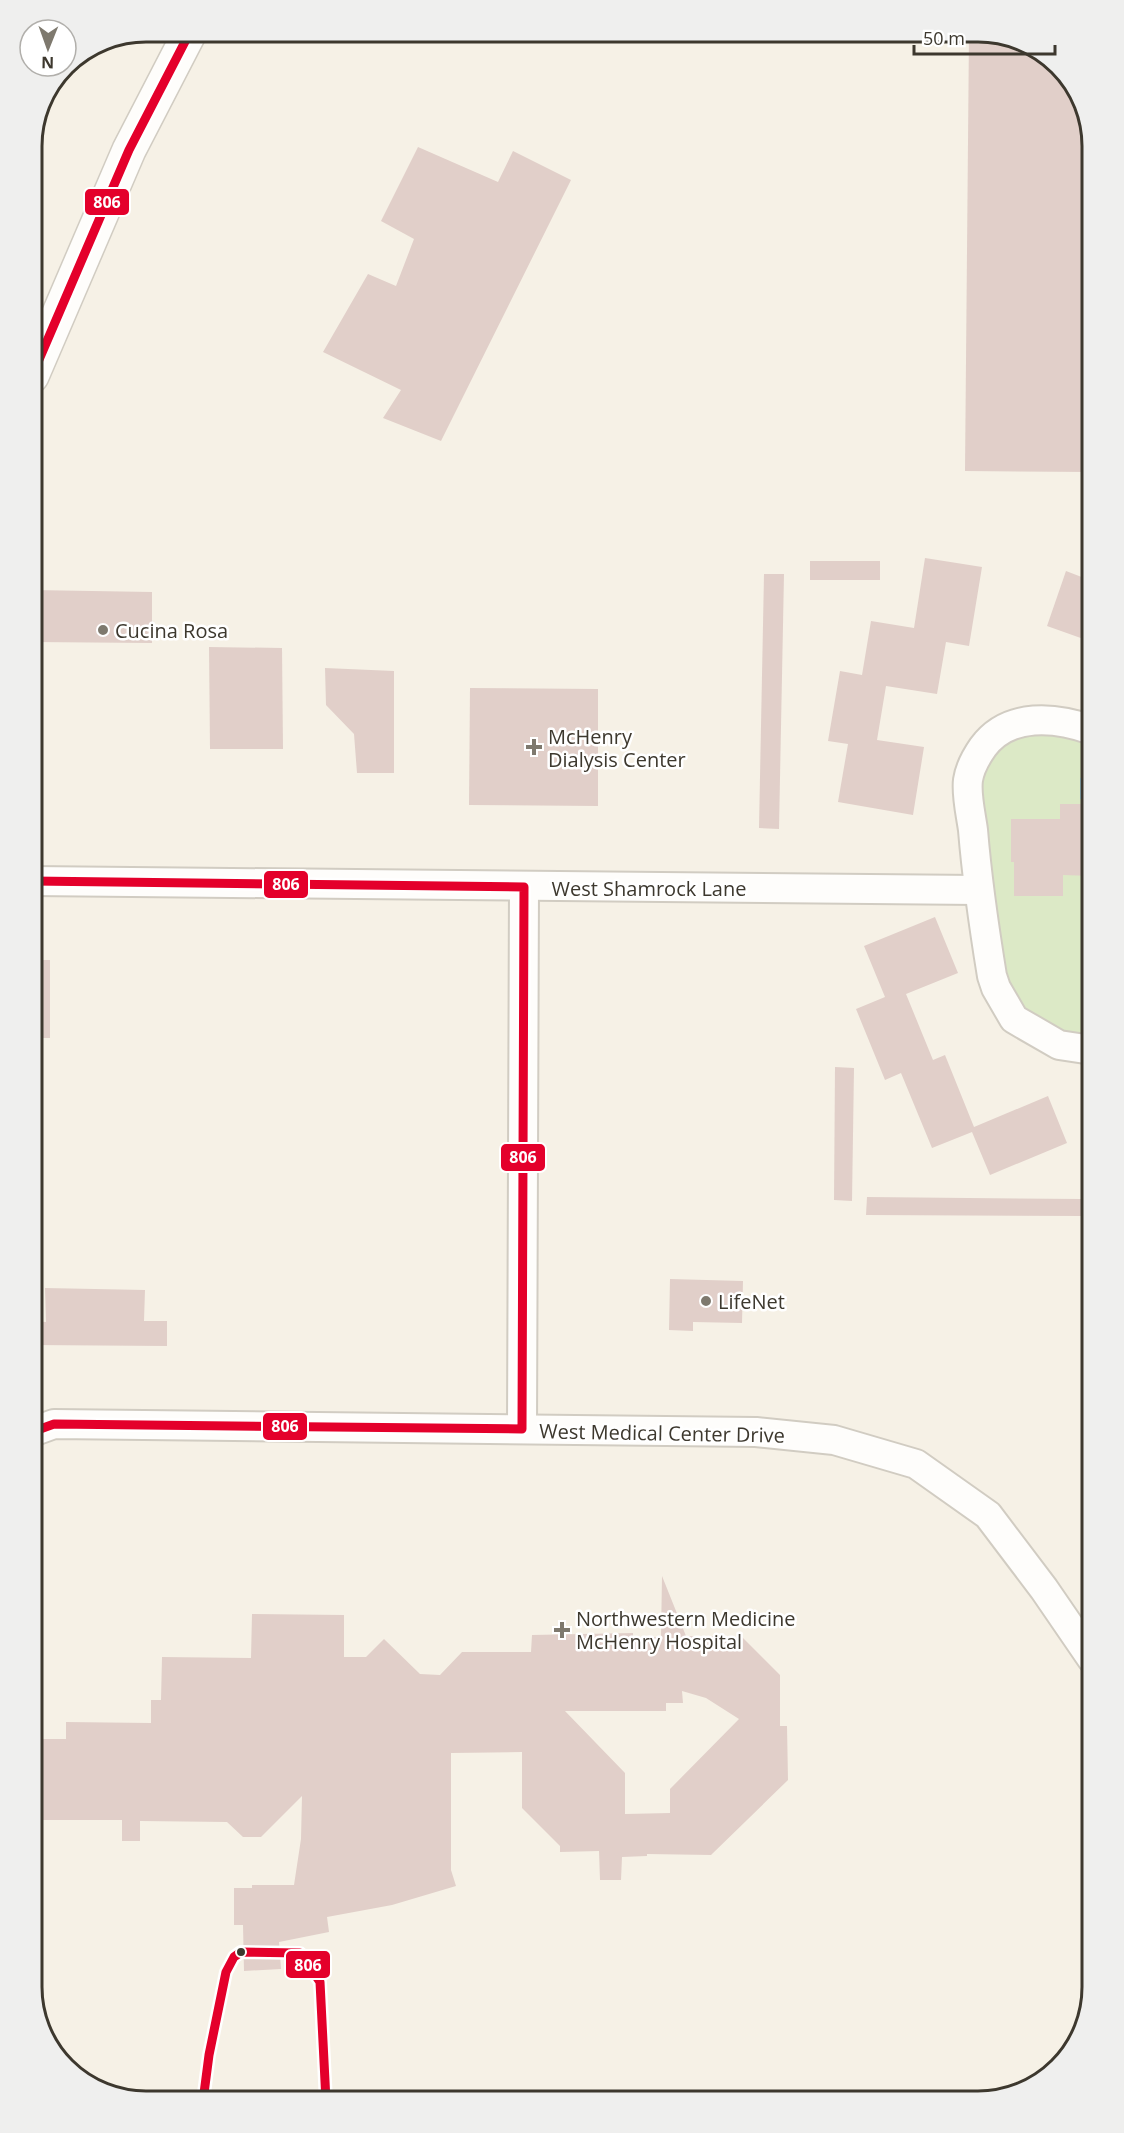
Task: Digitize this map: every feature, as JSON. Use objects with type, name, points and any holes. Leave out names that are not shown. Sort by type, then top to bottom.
[{"type":"main road","points":[[42,353],[129,150],[185,42]]},
{"type":"street","points":[[1082,727],[1053,720],[1025,721],[1003,728],[987,742],[974,759],[968,781],[978,891],[996,988],[1014,1019],[1059,1045],[1082,1048]]},
{"type":"street","name":"West Shamrock Lane","points":[[42,881],[978,891]]},
{"type":"street","points":[[522,1429],[524,887]]},
{"type":"street","name":"West Medical Center Drive","points":[[42,1428],[54,1424],[756,1432],[834,1440],[916,1464],[987,1515],[1044,1589],[1082,1644]]},
{"type":"green space","points":[[1029,730],[1082,739],[1082,1037],[1064,1034],[1023,1008],[1005,980],[978,793],[989,760],[999,748]]},
{"type":"water","points":[[1080,778],[1082,778],[1082,799],[1080,799]]},
{"type":"building","points":[[969,42],[985,42],[1018,50],[1052,72],[1068,94],[1080,126],[1082,146],[1082,472],[965,471]]},
{"type":"building","points":[[418,147],[498,182],[513,151],[571,180],[441,441],[383,418],[401,390],[323,352],[368,274],[396,286],[414,239],[381,221]]},
{"type":"building","points":[[925,558],[982,567],[969,646],[946,642],[937,694],[886,686],[877,740],[924,747],[913,815],[838,802],[848,744],[828,741],[840,671],[862,675],[871,621],[914,628]]},
{"type":"building","points":[[810,561],[880,561],[880,580],[810,580]]},
{"type":"building","points":[[1066,571],[1082,577],[1082,638],[1047,626]]},
{"type":"building","points":[[764,574],[784,574],[779,829],[759,828]]},
{"type":"building","points":[[42,590],[152,592],[152,643],[42,642]]},
{"type":"building","points":[[209,647],[282,648],[283,749],[210,749]]},
{"type":"building","points":[[325,668],[394,671],[394,773],[357,773],[354,734],[326,705]]},
{"type":"building","name":"McHenry Dialysis Center","points":[[470,688],[598,689],[598,806],[469,805]]},
{"type":"building","points":[[1060,804],[1082,804],[1082,876],[1063,875],[1063,896],[1014,896],[1011,819],[1060,819]]},
{"type":"building","points":[[935,917],[958,973],[906,994],[933,1060],[945,1055],[974,1127],[1048,1096],[1067,1143],[990,1175],[972,1132],[932,1148],[901,1073],[885,1080],[856,1009],[885,997],[864,946]]},
{"type":"building","points":[[42,960],[50,960],[50,1038],[42,1038]]},
{"type":"building","points":[[835,1067],[854,1068],[852,1201],[834,1200]]},
{"type":"building","points":[[867,1197],[1082,1199],[1082,1216],[866,1215]]},
{"type":"building","name":"LifeNet","points":[[670,1279],[743,1281],[742,1323],[693,1322],[693,1331],[669,1330]]},
{"type":"building","points":[[45,1288],[145,1290],[144,1321],[167,1321],[167,1346],[42,1345],[42,1322],[46,1322]]},
{"type":"building","points":[[662,1576],[686,1636],[742,1637],[780,1675],[780,1726],[787,1726],[788,1780],[711,1855],[647,1854],[647,1856],[622,1857],[621,1880],[600,1880],[599,1851],[560,1852],[560,1846],[522,1808],[522,1752],[451,1753],[451,1870],[456,1886],[392,1905],[327,1917],[329,1932],[279,1942],[281,1969],[244,1971],[243,1925],[234,1925],[234,1888],[252,1888],[252,1885],[294,1885],[301,1839],[302,1796],[261,1837],[243,1837],[227,1822],[140,1821],[140,1841],[122,1841],[122,1820],[42,1820],[42,1739],[66,1739],[66,1722],[151,1723],[151,1700],[161,1700],[162,1657],[251,1658],[252,1614],[344,1615],[344,1657],[366,1657],[384,1639],[420,1674],[440,1675],[462,1652],[531,1652],[532,1635],[633,1633],[633,1637],[661,1637]],"holes":[[[682,1691],[706,1698],[739,1719],[670,1789],[670,1813],[625,1814],[625,1773],[565,1711],[666,1711],[666,1703],[683,1703]]]},
{"type":"transit line","name":"806","points":[[42,353],[129,150],[185,42]]},
{"type":"transit line","name":"806","points":[[42,881],[524,887],[522,1429],[54,1424],[42,1428]]},
{"type":"transit line","name":"806","points":[[204,2091],[209,2055],[226,1972],[234,1957],[241,1952],[300,1953],[320,1982],[325,2091]]},
{"type":"place","name":"Cucina Rosa","points":[[103,630]]},
{"type":"place","name":"McHenry Dialysis Center","points":[[534,747]]},
{"type":"place","name":"LifeNet","points":[[706,1301]]},
{"type":"place","name":"Northwestern Medicine McHenry Hospital","points":[[562,1630]]}]
